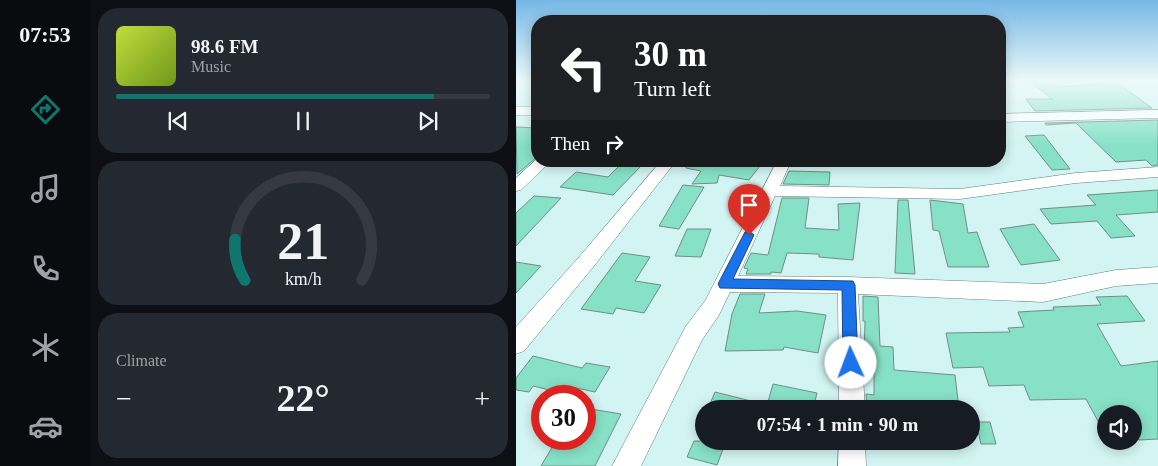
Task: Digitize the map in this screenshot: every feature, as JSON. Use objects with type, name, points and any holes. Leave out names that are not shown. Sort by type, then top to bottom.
[{"type":"street","points":[[516,111],[531,112]]},
{"type":"street","points":[[1006,118],[1158,114]]},
{"type":"street","points":[[516,186],[537,167]]},
{"type":"street","points":[[516,343],[587,261],[664,167]]},
{"type":"street","points":[[626,466],[694,333],[712,308],[781,167]]},
{"type":"street","points":[[771,191],[960,194],[1076,178],[1158,172]]},
{"type":"street","points":[[724,284],[848,285],[1043,293],[1116,278],[1158,275]]},
{"type":"street","points":[[848,285],[852,400]]},
{"type":"street","points":[[852,450],[852,466]]},
{"type":"building","points":[[1029,103],[1145,103],[1152,108],[1035,111]]},
{"type":"building","points":[[1158,120],[1158,165],[1152,166],[1146,160],[1116,162],[1076,123],[1046,125],[1045,123]]},
{"type":"building","points":[[516,127],[531,128],[531,162],[517,174]]},
{"type":"building","points":[[1044,135],[1070,169],[1052,170],[1025,136]]},
{"type":"building","points":[[618,167],[640,167],[613,195],[560,187],[576,172],[608,177]]},
{"type":"building","points":[[759,167],[749,180],[719,175],[717,183],[692,184],[701,171],[686,168]]},
{"type":"building","points":[[789,171],[830,172],[829,185],[783,184]]},
{"type":"building","points":[[683,185],[704,187],[679,229],[659,226]]},
{"type":"building","points":[[1158,190],[1158,212],[1116,215],[1135,236],[1111,238],[1097,221],[1051,224],[1040,209],[1096,205],[1087,195]]},
{"type":"building","points":[[534,196],[561,198],[516,246],[516,213]]},
{"type":"building","points":[[782,198],[809,198],[805,228],[839,230],[838,204],[860,203],[853,260],[819,257],[819,254],[787,253],[781,273],[746,274],[748,269],[744,268],[751,253],[768,255]]},
{"type":"building","points":[[898,200],[908,200],[915,274],[895,273]]},
{"type":"building","points":[[930,200],[963,204],[968,233],[977,232],[989,267],[948,267],[939,231],[933,230]]},
{"type":"building","points":[[1034,224],[1060,260],[1021,265],[1000,229]]},
{"type":"building","points":[[687,229],[711,229],[701,257],[675,256]]},
{"type":"building","points":[[622,253],[650,257],[635,281],[661,285],[644,313],[616,308],[613,314],[581,309]]},
{"type":"building","points":[[516,262],[541,266],[516,293]]},
{"type":"building","points":[[740,294],[765,294],[759,313],[797,311],[826,315],[818,353],[784,347],[783,350],[725,351],[732,314]]},
{"type":"building","points":[[863,296],[878,297],[880,346],[893,347],[894,370],[955,375],[958,400],[866,400],[866,394],[874,395],[874,363],[864,362],[865,321],[863,321]]},
{"type":"building","points":[[1127,296],[1145,321],[1097,324],[1121,366],[1158,361],[1158,439],[1142,440],[1142,405],[1097,405],[1097,419],[1086,399],[1030,400],[1024,385],[989,386],[983,367],[953,368],[946,333],[1010,332],[1008,328],[1024,327],[1018,312],[1054,310],[1053,307],[1101,305],[1096,297]]},
{"type":"building","points":[[533,356],[582,368],[586,363],[610,367],[596,390],[596,385],[531,385],[529,392],[516,390],[516,378]]},
{"type":"building","points":[[773,384],[817,393],[815,400],[769,400]]},
{"type":"building","points":[[715,392],[747,400],[712,400]]},
{"type":"building","points":[[596,410],[621,414],[595,466],[541,466],[550,450],[596,450]]},
{"type":"building","points":[[980,422],[990,422],[996,444],[981,444]]},
{"type":"building","points":[[694,441],[695,450],[723,450],[717,465],[687,457]]},
{"type":"route","points":[[749,235],[724,284],[848,285],[851,363]]}]
